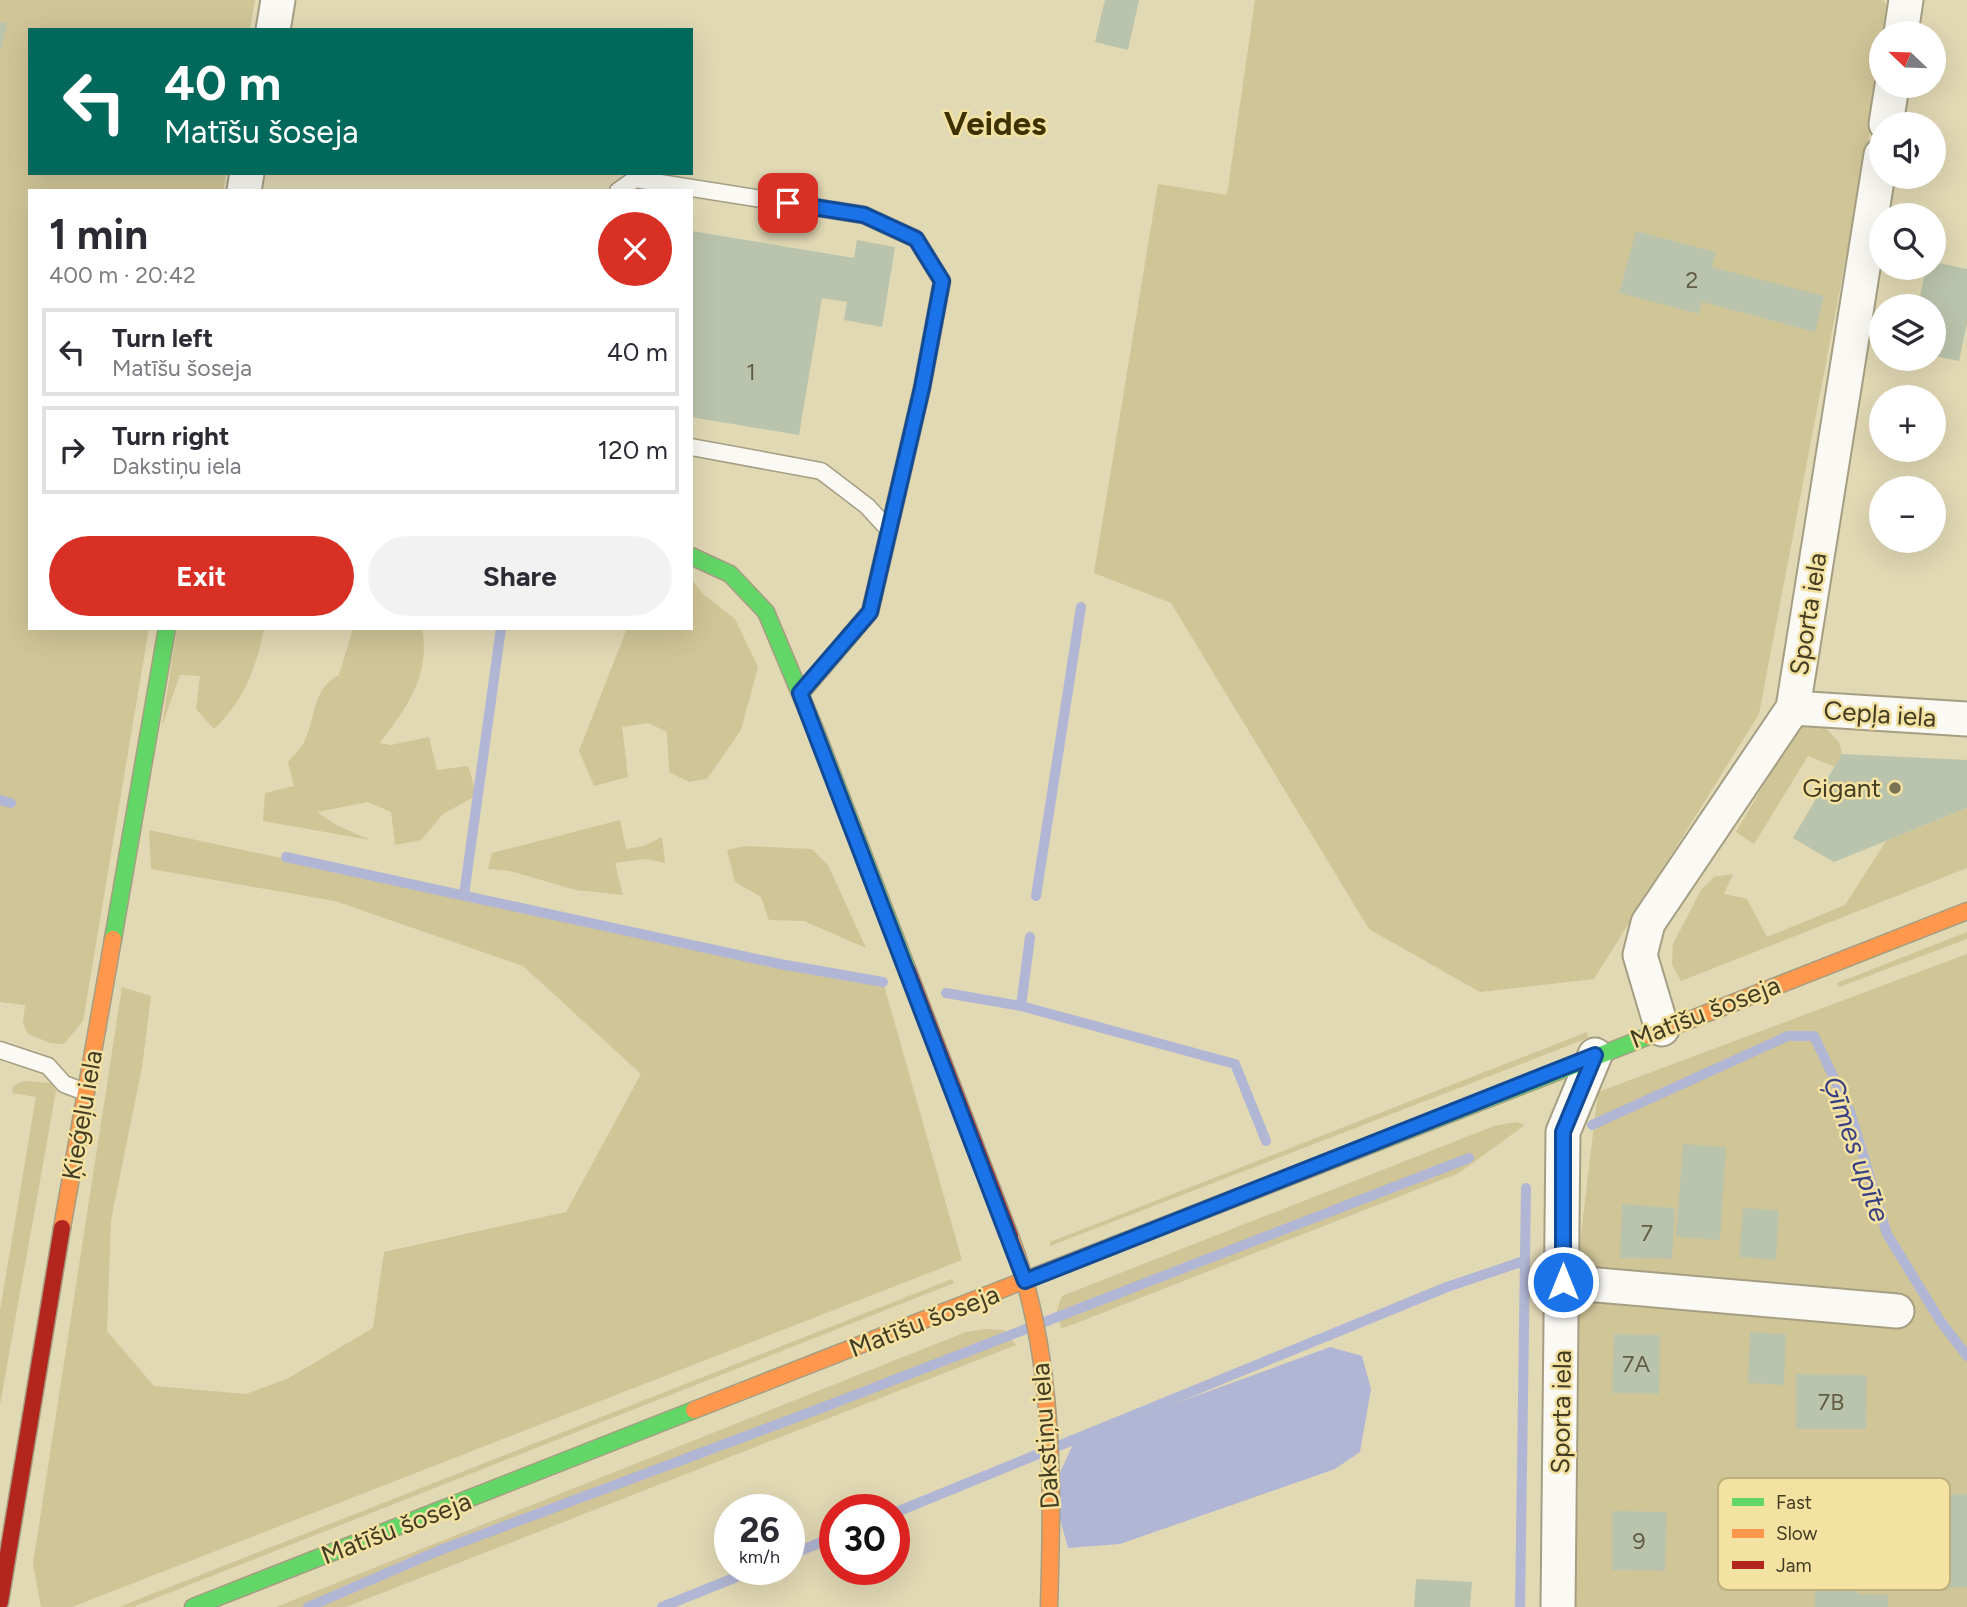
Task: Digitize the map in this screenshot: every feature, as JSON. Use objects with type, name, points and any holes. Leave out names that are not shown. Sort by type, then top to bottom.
[{"type":"street","points":[[273,28],[278,0]]},
{"type":"street","points":[[1903,21],[1906,0]]},
{"type":"street","name":"Sporta iela","points":[[1662,1029],[1640,955],[1648,923],[1793,708],[1876,189]]},
{"type":"street","name":"Dakstiņu iela","points":[[693,557],[730,574],[766,612],[800,693],[1025,1281],[1045,1378],[1051,1551],[1049,1607]]},
{"type":"street","name":"Ķieģeļu iela","points":[[0,1602],[18,1479],[167,630]]},
{"type":"street","name":"Cepļa iela","points":[[1793,708],[1967,719]]},
{"type":"street","name":"Matīšu šoseja","points":[[193,1607],[1967,911]]},
{"type":"street","name":"Sporta iela","points":[[1558,1607],[1563,1132],[1595,1055]]},
{"type":"street","points":[[1563,1282],[1897,1311]]},
{"type":"lane","points":[[621,189],[635,179],[864,215],[916,239],[942,281],[922,388],[870,612],[800,693]]},
{"type":"lane","points":[[693,447],[821,471],[867,506],[889,530]]},
{"type":"lane","points":[[0,1050],[48,1066],[64,1084],[85,1093]]},
{"type":"lane","points":[[0,1476],[18,1479]]},
{"type":"shaded area","points":[[0,0],[255,0],[250,28],[28,28],[28,175],[226,175],[223,189],[28,189],[28,630],[149,630],[83,1021],[64,1044],[50,1043],[28,1034],[23,1023],[25,1005],[0,1002]]},
{"type":"shaded area","points":[[1255,0],[1883,0],[1893,13],[1891,21],[1869,21],[1869,98],[1876,98],[1874,112],[1869,112],[1869,137],[1759,714],[1594,979],[1480,992],[1369,929],[1171,603],[1094,573],[1158,184],[1227,195]]},
{"type":"shaded area","points":[[693,582],[703,594],[735,619],[758,667],[741,730],[707,779],[689,782],[669,772],[667,732],[648,723],[622,727],[628,777],[594,786],[579,751],[626,630],[693,630]]},
{"type":"shaded area","points":[[177,630],[264,630],[258,656],[241,696],[214,729],[196,709],[200,676],[180,675],[162,726]]},
{"type":"shaded area","points":[[352,630],[422,630],[424,645],[420,676],[408,703],[380,743],[391,745],[429,737],[437,770],[468,766],[477,795],[443,814],[421,840],[395,845],[391,812],[368,802],[317,812],[336,825],[370,840],[263,821],[265,793],[294,786],[288,762],[303,744],[323,688],[339,675]]},
{"type":"shaded area","points":[[1803,718],[1817,719],[1839,742],[1842,754],[1835,767],[1808,756],[1754,844],[1736,832]]},
{"type":"shaded area","points":[[1967,808],[1967,868],[1681,981],[1672,965],[1673,944],[1701,890],[1714,877],[1733,874],[1724,894],[1747,899],[1767,937],[1845,905],[1886,841]]},
{"type":"shaded area","points":[[620,820],[626,849],[644,846],[662,837],[665,863],[646,859],[615,863],[623,895],[576,890],[510,871],[488,869],[492,853]]},
{"type":"shaded area","points":[[149,830],[780,964],[883,982],[962,1260],[72,1607],[41,1607],[33,1564],[122,987],[151,996],[142,1067],[111,1220],[107,1331],[154,1386],[246,1394],[287,1379],[373,1328],[384,1252],[566,1212],[641,1074],[523,966],[335,901],[151,869]]},
{"type":"shaded area","points":[[745,846],[812,849],[828,865],[866,948],[804,921],[769,920],[761,897],[735,882],[727,850]]},
{"type":"shaded area","points":[[1967,932],[1967,939],[1839,987],[1837,983]]},
{"type":"shaded area","points":[[1967,954],[1967,1607],[1575,1607],[1577,1267],[1598,1092]]},
{"type":"shaded area","points":[[1587,1032],[1588,1038],[1050,1246],[1050,1242]]},
{"type":"shaded area","points":[[24,1081],[51,1083],[56,1091],[0,1405],[0,1310],[36,1097],[12,1093],[13,1086]]},
{"type":"shaded area","points":[[1517,1122],[1525,1125],[1459,1173],[1061,1329],[1057,1310],[1062,1296],[1494,1126]]},
{"type":"shaded area","points":[[952,1279],[954,1283],[133,1607],[119,1607]]},
{"type":"shaded area","points":[[1004,1330],[1016,1345],[346,1607],[276,1607],[966,1332]]},
{"type":"water","points":[[1330,1347],[1362,1356],[1371,1389],[1360,1452],[1335,1469],[1120,1544],[1068,1548],[1052,1490],[1075,1440]]},
{"type":"building","points":[[1105,0],[1139,0],[1128,50],[1095,42]]},
{"type":"building","points":[[0,22],[7,23],[1,50],[0,50]]},
{"type":"building","points":[[693,231],[854,258],[857,240],[895,247],[882,327],[844,320],[847,302],[822,298],[799,435],[693,417]]},
{"type":"building","points":[[1636,231],[1716,252],[1712,267],[1824,296],[1815,332],[1702,302],[1699,314],[1619,293]]},
{"type":"building","points":[[1946,265],[1967,269],[1967,323],[1959,361],[1946,358],[1946,294],[1921,294],[1923,280],[1946,280]]},
{"type":"building","name":"Gigant","points":[[1842,754],[1967,760],[1967,808],[1834,862],[1793,838]]},
{"type":"building","points":[[1683,1144],[1726,1147],[1720,1240],[1676,1237]]},
{"type":"building","points":[[1622,1204],[1675,1208],[1672,1259],[1620,1258]]},
{"type":"building","points":[[1743,1208],[1779,1210],[1776,1260],[1739,1257]]},
{"type":"building","points":[[1750,1332],[1786,1334],[1784,1385],[1748,1383]]},
{"type":"building","points":[[1614,1334],[1660,1335],[1659,1394],[1612,1393]]},
{"type":"building","points":[[1796,1374],[1867,1375],[1866,1429],[1796,1429]]},
{"type":"building","points":[[1950,1494],[1967,1494],[1967,1587],[1950,1588]]},
{"type":"building","points":[[1612,1511],[1667,1512],[1665,1571],[1612,1570]]},
{"type":"building","points":[[1416,1579],[1472,1582],[1470,1607],[1414,1607]]},
{"type":"building","points":[[1815,1590],[1858,1590],[1858,1594],[1888,1595],[1888,1607],[1815,1607]]},
{"type":"waterway","points":[[1036,896],[1081,607]]},
{"type":"waterway","points":[[464,895],[501,630]]},
{"type":"waterway","points":[[0,800],[11,803]]},
{"type":"waterway","points":[[286,857],[780,964],[883,982]]},
{"type":"waterway","points":[[1021,1006],[1030,937]]},
{"type":"waterway","points":[[946,993],[1021,1006],[1235,1064],[1266,1141]]},
{"type":"waterway","name":"Ģīmes upīte","points":[[1592,1125],[1788,1036],[1814,1036],[1850,1112],[1887,1234],[1941,1322],[1967,1356]]},
{"type":"waterway","points":[[308,1607],[438,1551],[824,1407],[1469,1158]]},
{"type":"waterway","points":[[1520,1607],[1526,1188]]},
{"type":"waterway","points":[[1056,1447],[1447,1287],[1524,1261]]},
{"type":"waterway","points":[[910,1506],[1041,1453]]},
{"type":"waterway","points":[[805,1549],[819,1543]]},
{"type":"waterway","points":[[662,1607],[717,1585]]},
{"type":"traffic: fast","points":[[693,557],[730,574],[766,612],[817,734],[908,971]]},
{"type":"traffic: fast","points":[[113,939],[167,630]]},
{"type":"traffic: fast","points":[[1112,1246],[1649,1036]]},
{"type":"traffic: fast","points":[[193,1607],[694,1410]]},
{"type":"traffic: slow","points":[[1649,1036],[1967,911]]},
{"type":"traffic: slow","points":[[62,1228],[113,939]]},
{"type":"traffic: slow","points":[[1010,1236],[1025,1280],[1036,1326],[1048,1419],[1051,1514],[1049,1607]]},
{"type":"traffic: slow","points":[[694,1410],[1112,1246]]},
{"type":"traffic: jam","points":[[908,971],[1010,1236]]},
{"type":"traffic: jam","points":[[0,1602],[62,1228]]},
{"type":"place","name":"Gigant","points":[[1895,788]]},
{"type":"district","name":"Veides","points":[[995,123]]},
{"type":"route","points":[[788,203],[864,215],[916,239],[942,281],[922,388],[870,612],[800,693],[1025,1281],[1595,1055],[1563,1132],[1563,1282]]}]
